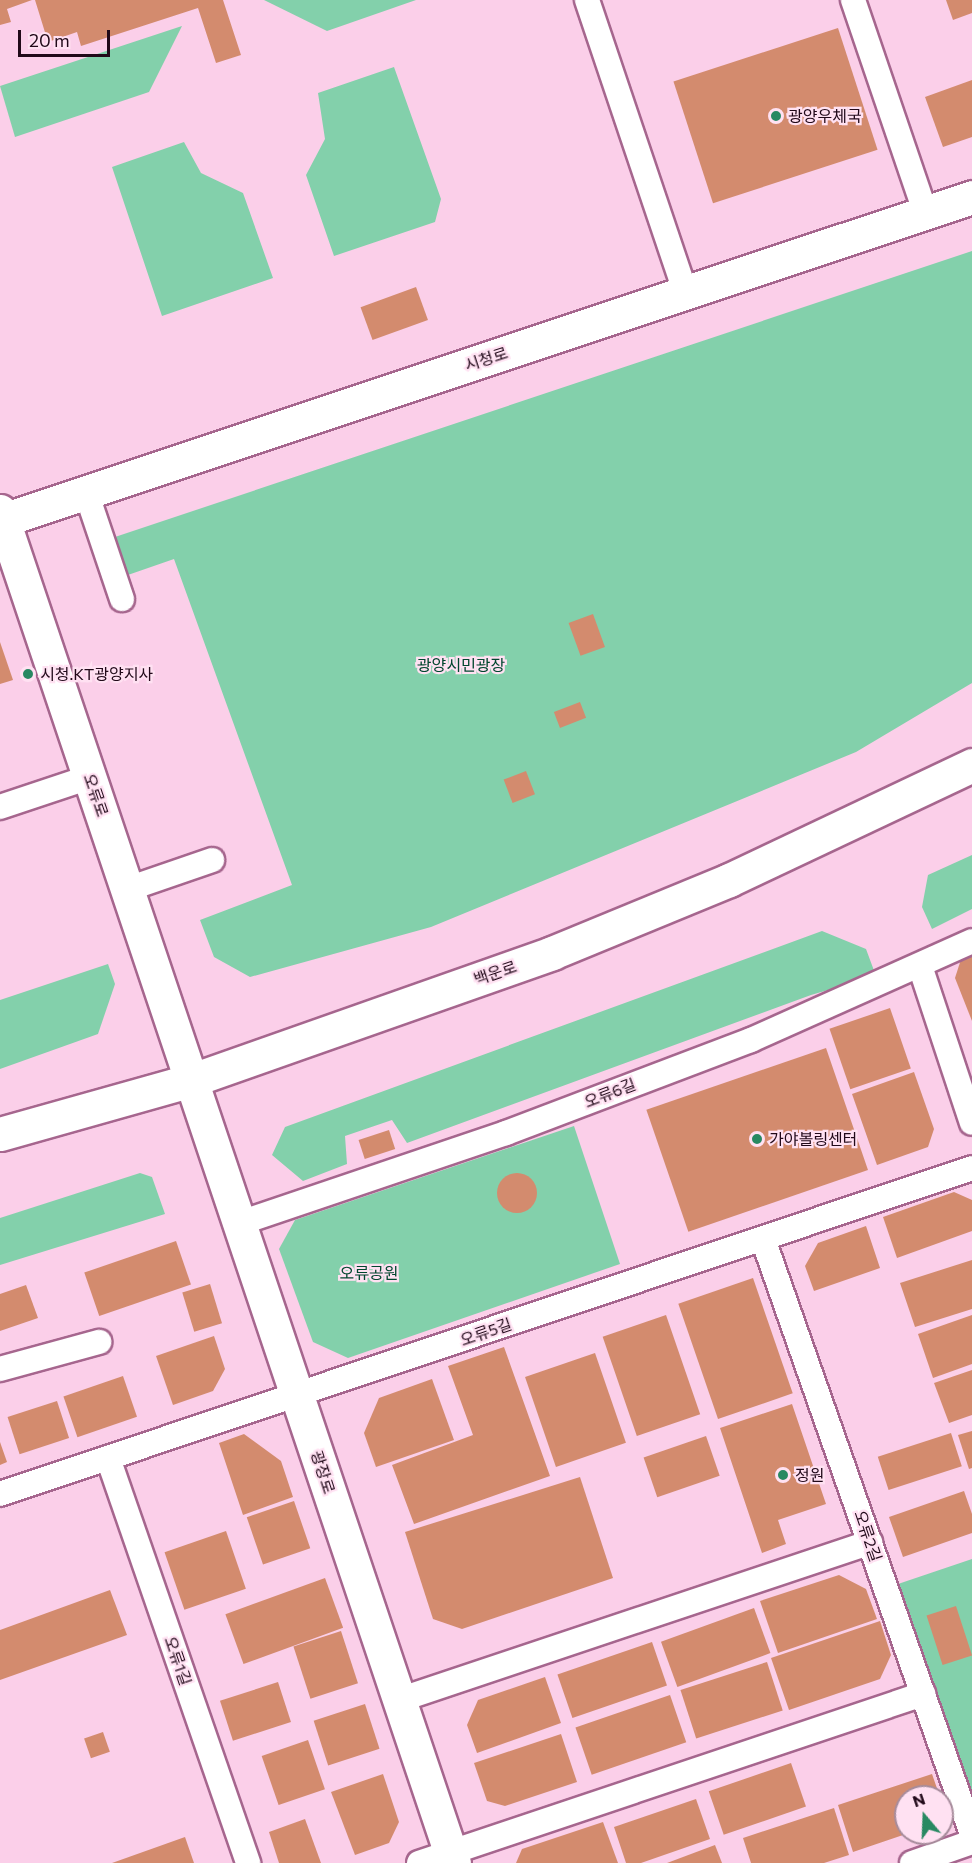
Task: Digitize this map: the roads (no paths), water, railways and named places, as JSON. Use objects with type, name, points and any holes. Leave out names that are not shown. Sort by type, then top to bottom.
[{"type":"street","points":[[587,0],[686,292]]},
{"type":"street","points":[[853,0],[926,212]]},
{"type":"street","name":"시청로","points":[[1,517],[86,492],[972,197]]},
{"type":"street","points":[[86,492],[122,599]]},
{"type":"street","name":"오류로","points":[[1,517],[192,1080]]},
{"type":"street","name":"백운로","points":[[0,1134],[192,1080],[552,953],[729,880],[972,765]]},
{"type":"street","points":[[0,807],[90,777]]},
{"type":"street","points":[[128,889],[212,860]]},
{"type":"street","name":"오류6길","points":[[240,1223],[506,1133],[751,1040],[972,941]]},
{"type":"street","points":[[920,966],[972,1123]]},
{"type":"street","name":"광장로","points":[[192,1080],[452,1858]]},
{"type":"street","name":"오류5길","points":[[0,1494],[298,1396],[972,1168]]},
{"type":"street","name":"오류2길","points":[[763,1239],[972,1833]]},
{"type":"street","points":[[0,1369],[99,1342]]},
{"type":"street","name":"오류1길","points":[[108,1458],[248,1863]]},
{"type":"street","points":[[399,1700],[870,1542]]},
{"type":"street","points":[[420,1863],[452,1858],[923,1694]]},
{"type":"street","points":[[912,1863],[972,1842]]},
{"type":"place","name":"광양우체국","points":[[776,116]]},
{"type":"place","name":"시청.KT광양지사","points":[[28,674]]},
{"type":"place","name":"가야볼링센터","points":[[757,1139]]},
{"type":"place","name":"정원","points":[[783,1475]]},
{"type":"park label","name":"광양시민광장","points":[[461,665]]},
{"type":"park label","name":"오류공원","points":[[369,1273]]}]
